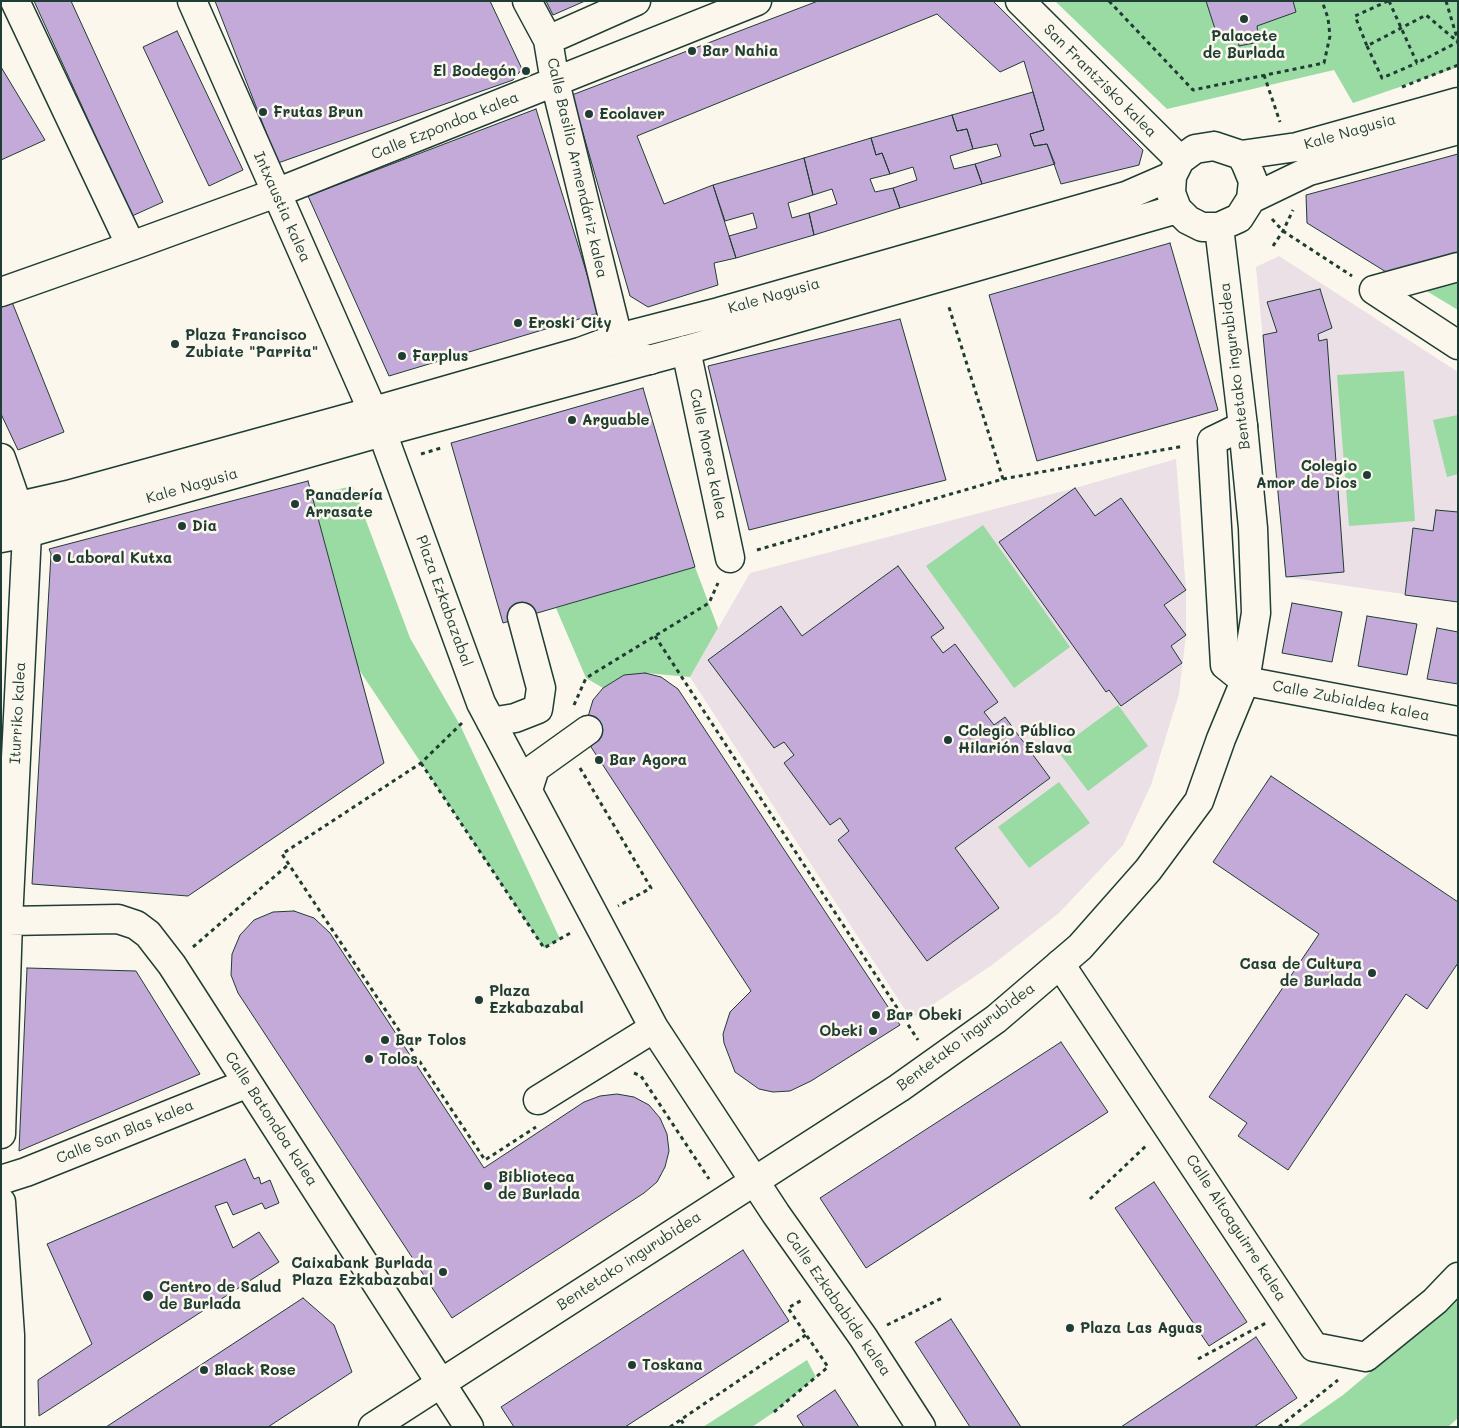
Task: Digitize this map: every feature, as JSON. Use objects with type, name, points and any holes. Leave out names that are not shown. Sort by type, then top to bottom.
[{"type":"street","points":[[15,1],[131,246]]},
{"type":"street","name":"Intxaustia kalea","points":[[192,1],[378,421]]},
{"type":"street","name":"Calle Basilio Armendáriz kalea","points":[[527,1],[548,40],[555,82],[618,338]]},
{"type":"street","points":[[548,40],[636,1]]},
{"type":"street","name":"Calle Ezpondoa kalea","points":[[1,292],[276,193],[757,1]]},
{"type":"street","name":"San Frantzisko kalea","points":[[1020,1],[1176,168]]},
{"type":"street","name":"Kale Nagusia","points":[[1241,155],[1298,147],[1458,102]]},
{"type":"street","name":"Kale Nagusia","points":[[1251,199],[1309,171],[1458,130]]},
{"type":"street","points":[[1214,146],[1241,155],[1253,181],[1251,199],[1239,218],[1219,227],[1202,227],[1188,220],[1177,209],[1171,193],[1176,168],[1195,149],[1214,146]]},
{"type":"street","name":"Kale Nagusia","points":[[14,536],[378,421],[618,338],[719,312],[1126,196],[1176,168]]},
{"type":"street","name":"Kale Nagusia","points":[[10,508],[378,421],[650,360],[1177,209]]},
{"type":"street","name":"Bentetako ingurubidea","points":[[373,1427],[899,1088],[996,1019],[1080,947],[1148,870],[1199,801],[1221,739],[1245,681],[1256,613],[1253,528],[1243,426],[1219,227]]},
{"type":"street","points":[[1374,290],[1458,268]]},
{"type":"street","points":[[1374,290],[1458,345]]},
{"type":"street","points":[[618,338],[625,352],[650,360]]},
{"type":"street","name":"Calle Morea kalea","points":[[686,350],[730,558]]},
{"type":"street","name":"Plaza Ezkabazabal","points":[[378,421],[486,712],[654,1028],[755,1182]]},
{"type":"street","points":[[1243,426],[1212,440],[1225,665],[1245,681]]},
{"type":"street","name":"Iturriko kalea","points":[[1,458],[14,536],[8,921],[1,1134]]},
{"type":"street","points":[[486,712],[515,718],[538,709],[541,688],[522,618]]},
{"type":"street","name":"Calle Zubialdea kalea","points":[[1245,681],[1458,721]]},
{"type":"street","points":[[528,790],[535,768],[578,738]]},
{"type":"street","name":"Calle Batondoa kalea","points":[[8,921],[118,919],[136,925],[148,934],[172,965],[469,1427]]},
{"type":"street","name":"Calle Altoaguirre kalea","points":[[1060,964],[1314,1347],[1366,1357]]},
{"type":"street","points":[[540,1112],[654,1028]]},
{"type":"street","name":"Calle San Blas kalea","points":[[1,1180],[26,1172],[248,1083]]},
{"type":"street","name":"Calle Ezkababide kalea","points":[[755,1182],[863,1337],[921,1427]]},
{"type":"street","points":[[1,1202],[10,1427]]},
{"type":"street","points":[[1366,1357],[1435,1301],[1458,1277]]},
{"type":"path","points":[[1109,1],[1193,90],[1324,63],[1330,36],[1328,18],[1322,1]]},
{"type":"path","points":[[1417,64],[1389,1],[1355,16],[1382,78],[1417,64],[1458,42]]},
{"type":"path","points":[[1367,46],[1426,15],[1458,42],[1446,1]]},
{"type":"path","points":[[1264,75],[1283,130]]},
{"type":"path","points":[[1251,199],[1283,230],[1374,290]]},
{"type":"path","points":[[939,277],[1003,479]]},
{"type":"path","points":[[421,763],[544,948],[651,888],[578,738],[561,734],[586,678],[709,604],[730,558],[1003,479],[1212,440]]},
{"type":"path","points":[[655,636],[934,1063]]},
{"type":"path","points":[[486,712],[421,763],[282,854],[485,1160],[540,1112]]},
{"type":"path","points":[[172,965],[289,864]]},
{"type":"path","points":[[632,1072],[641,1076],[723,1200]]},
{"type":"path","points":[[1090,1198],[1168,1126]]},
{"type":"path","points":[[774,1412],[828,1367],[788,1308],[827,1286]]},
{"type":"path","points":[[863,1337],[942,1298]]},
{"type":"path","points":[[1198,1359],[1290,1310]]},
{"type":"path","points":[[670,1427],[806,1335]]},
{"type":"path","points":[[1279,1427],[1366,1357]]},
{"type":"path","points":[[681,1420],[686,1427]]},
{"type":"shaded area","name":"Colegio Amor de Dios","points":[[1279,256],[1458,372],[1458,602],[1286,577],[1256,267]]},
{"type":"shaded area","name":"Colegio Público Hilarión Eslava","points":[[1176,459],[1186,590],[1186,635],[1179,694],[1151,785],[1123,845],[1059,913],[992,965],[911,1019],[690,677],[750,573],[1075,488]]},
{"type":"green space","points":[[1055,1],[1458,1],[1458,67],[1353,103],[1334,70],[1167,109]]},
{"type":"green space","points":[[1458,281],[1458,310],[1420,287]]},
{"type":"green space","points":[[1404,371],[1415,521],[1349,526],[1337,375]]},
{"type":"green space","points":[[1458,415],[1458,474],[1447,477],[1433,420]]},
{"type":"green space","points":[[353,486],[410,638],[460,725],[560,939],[544,948],[358,668],[312,495]]},
{"type":"green space","points":[[983,525],[1070,647],[1014,688],[926,566]]},
{"type":"green space","points":[[695,567],[718,628],[690,677],[645,673],[624,675],[603,688],[586,678],[556,608]]},
{"type":"green space","points":[[1118,705],[1148,746],[1088,791],[1057,750]]},
{"type":"green space","points":[[1059,782],[1090,823],[1029,868],[998,827]]},
{"type":"green space","points":[[1458,1296],[1458,1418],[1448,1427],[1297,1427],[1343,1395],[1440,1314]]},
{"type":"green space","points":[[807,1360],[816,1377],[774,1412],[752,1427],[703,1427]]},
{"type":"building","points":[[34,1],[71,1],[163,202],[132,216]]},
{"type":"building","points":[[215,1],[490,1],[522,69],[513,80],[278,163]]},
{"type":"building","points":[[546,1],[585,1],[553,15]]},
{"type":"building","points":[[818,1],[993,1],[1143,150],[1139,165],[1061,184],[1047,144],[1034,146],[1030,134],[1044,130],[1024,61],[1000,72],[937,14],[637,136],[664,204],[713,185],[736,258],[714,263],[718,285],[648,307],[630,296],[572,95]]},
{"type":"building","name":"Palacete de Burlada","points":[[1206,1],[1293,1],[1296,12],[1257,26],[1259,42],[1239,46],[1236,33],[1217,35]]},
{"type":"building","points":[[177,31],[243,170],[209,186],[143,47]]},
{"type":"building","points":[[1,67],[45,140],[1,160]]},
{"type":"building","points":[[1033,92],[1044,130],[1030,134],[1034,146],[1047,144],[1055,164],[982,184],[975,164],[1001,156],[997,144],[973,149],[967,129],[957,131],[952,115]]},
{"type":"building","points":[[536,109],[599,313],[389,376],[308,196]]},
{"type":"building","points":[[952,115],[957,131],[967,129],[973,149],[950,156],[954,169],[975,164],[982,184],[900,208],[893,188],[917,180],[913,167],[890,174],[882,153],[876,155],[871,138]]},
{"type":"building","points":[[871,138],[876,155],[882,153],[890,174],[870,179],[875,192],[893,188],[900,208],[814,235],[809,213],[837,204],[832,189],[813,195],[804,158]]},
{"type":"building","points":[[1458,154],[1458,257],[1391,275],[1307,223],[1306,195]]},
{"type":"building","points":[[804,158],[813,195],[788,203],[792,218],[809,213],[814,235],[736,258],[729,236],[757,228],[753,213],[725,221],[713,185]]},
{"type":"building","points":[[1170,243],[1218,410],[1037,461],[989,295]]},
{"type":"building","points":[[1320,289],[1332,328],[1318,334],[1319,341],[1327,339],[1344,572],[1286,577],[1263,335],[1277,332],[1267,302]]},
{"type":"building","points":[[10,297],[64,432],[18,450],[1,414],[1,301]]},
{"type":"building","points":[[900,319],[946,480],[749,530],[708,366]]},
{"type":"building","points":[[643,388],[695,567],[503,623],[451,443]]},
{"type":"building","points":[[308,481],[384,763],[188,896],[32,884],[51,554],[49,549]]},
{"type":"building","points":[[1075,488],[1095,516],[1121,498],[1186,590],[1164,605],[1186,635],[1171,646],[1182,663],[1121,706],[1109,690],[1106,692],[999,542]]},
{"type":"building","points":[[1436,510],[1458,512],[1458,602],[1405,595],[1413,528],[1433,531]]},
{"type":"building","points":[[898,566],[944,628],[931,637],[943,653],[955,644],[998,702],[984,712],[994,725],[1005,717],[1050,778],[955,848],[999,908],[927,961],[838,840],[849,831],[840,818],[830,825],[784,763],[794,755],[784,742],[774,748],[708,660],[781,606],[802,636]]},
{"type":"building","points":[[1292,603],[1342,612],[1332,662],[1282,653]]},
{"type":"building","points":[[1367,616],[1417,624],[1407,675],[1358,666]]},
{"type":"building","points":[[1437,628],[1458,632],[1458,684],[1427,679]]},
{"type":"building","points":[[645,673],[661,677],[678,689],[900,1025],[811,1081],[790,1091],[773,1092],[759,1089],[735,1072],[724,1043],[723,1034],[730,1012],[751,991],[591,747],[587,720],[593,700],[603,688],[624,675]]},
{"type":"building","name":"Casa de Cultura de Burlada","points":[[1271,776],[1458,902],[1458,963],[1427,1009],[1406,994],[1288,1170],[1238,1136],[1247,1123],[1209,1097],[1319,934],[1213,862]]},
{"type":"building","points":[[294,911],[314,918],[330,933],[484,1168],[584,1102],[600,1096],[617,1094],[634,1097],[649,1105],[660,1118],[667,1134],[669,1151],[665,1167],[657,1182],[644,1193],[452,1318],[238,993],[231,975],[232,954],[240,935],[254,920],[273,912]]},
{"type":"building","points":[[27,968],[136,971],[200,1074],[19,1151]]},
{"type":"building","points":[[1061,1042],[1108,1112],[866,1268],[820,1198]]},
{"type":"building","name":"Centro de Salud de Burlada","points":[[245,1159],[254,1179],[259,1177],[261,1184],[270,1180],[279,1203],[265,1209],[262,1203],[233,1215],[227,1202],[215,1206],[233,1248],[259,1232],[279,1262],[39,1416],[38,1380],[92,1344],[47,1244]]},
{"type":"building","points":[[1154,1182],[1247,1322],[1209,1346],[1115,1208]]},
{"type":"building","points":[[743,1250],[789,1321],[625,1427],[514,1427],[501,1407]]},
{"type":"building","points":[[303,1298],[334,1325],[352,1372],[268,1427],[106,1427]]},
{"type":"building","points":[[951,1319],[1021,1427],[970,1427],[915,1342]]},
{"type":"building","points":[[1256,1337],[1297,1398],[1254,1427],[1121,1427]]},
{"type":"building","points":[[835,1390],[859,1427],[804,1427],[797,1416]]},
{"type":"place","name":"Palacete de Burlada","points":[[1244,19]]},
{"type":"place","name":"Bar Nahia","points":[[692,51]]},
{"type":"place","name":"El Bodegón","points":[[526,71]]},
{"type":"place","name":"Frutas Brun","points":[[263,112]]},
{"type":"place","name":"Ecolaver","points":[[589,114]]},
{"type":"place","name":"Eroski City","points":[[518,323]]},
{"type":"place","name":"Plaza Francisco Zubiate \"Parrita\"","points":[[175,344]]},
{"type":"place","name":"Farplus","points":[[402,356]]},
{"type":"place","name":"Arguable","points":[[572,420]]},
{"type":"place","name":"Colegio Amor de Dios","points":[[1367,475]]},
{"type":"place","name":"Panadería Arrasate","points":[[295,504]]},
{"type":"place","name":"Dia","points":[[182,526]]},
{"type":"place","name":"Laboral Kutxa","points":[[57,558]]},
{"type":"place","name":"Colegio Público Hilarión Eslava","points":[[948,740]]},
{"type":"place","name":"Bar Agora","points":[[599,760]]},
{"type":"place","name":"Casa de Cultura de Burlada","points":[[1372,973]]},
{"type":"place","name":"Plaza Ezkabazabal","points":[[479,1000]]},
{"type":"place","name":"Bar Obeki","points":[[876,1015]]},
{"type":"place","name":"Obeki","points":[[873,1031]]},
{"type":"place","name":"Bar Tolos","points":[[385,1040]]},
{"type":"place","name":"Tolos","points":[[369,1059]]},
{"type":"place","name":"Biblioteca de Burlada","points":[[488,1186]]},
{"type":"place","name":"Caixabank Burlada Plaza Ezkabazabal","points":[[443,1272]]},
{"type":"place","name":"Centro de Salud de Burlada","points":[[148,1296]]},
{"type":"place","name":"Plaza Las Aguas","points":[[1070,1328]]},
{"type":"place","name":"Toskana","points":[[632,1365]]},
{"type":"place","name":"Black Rose","points":[[204,1370]]}]
